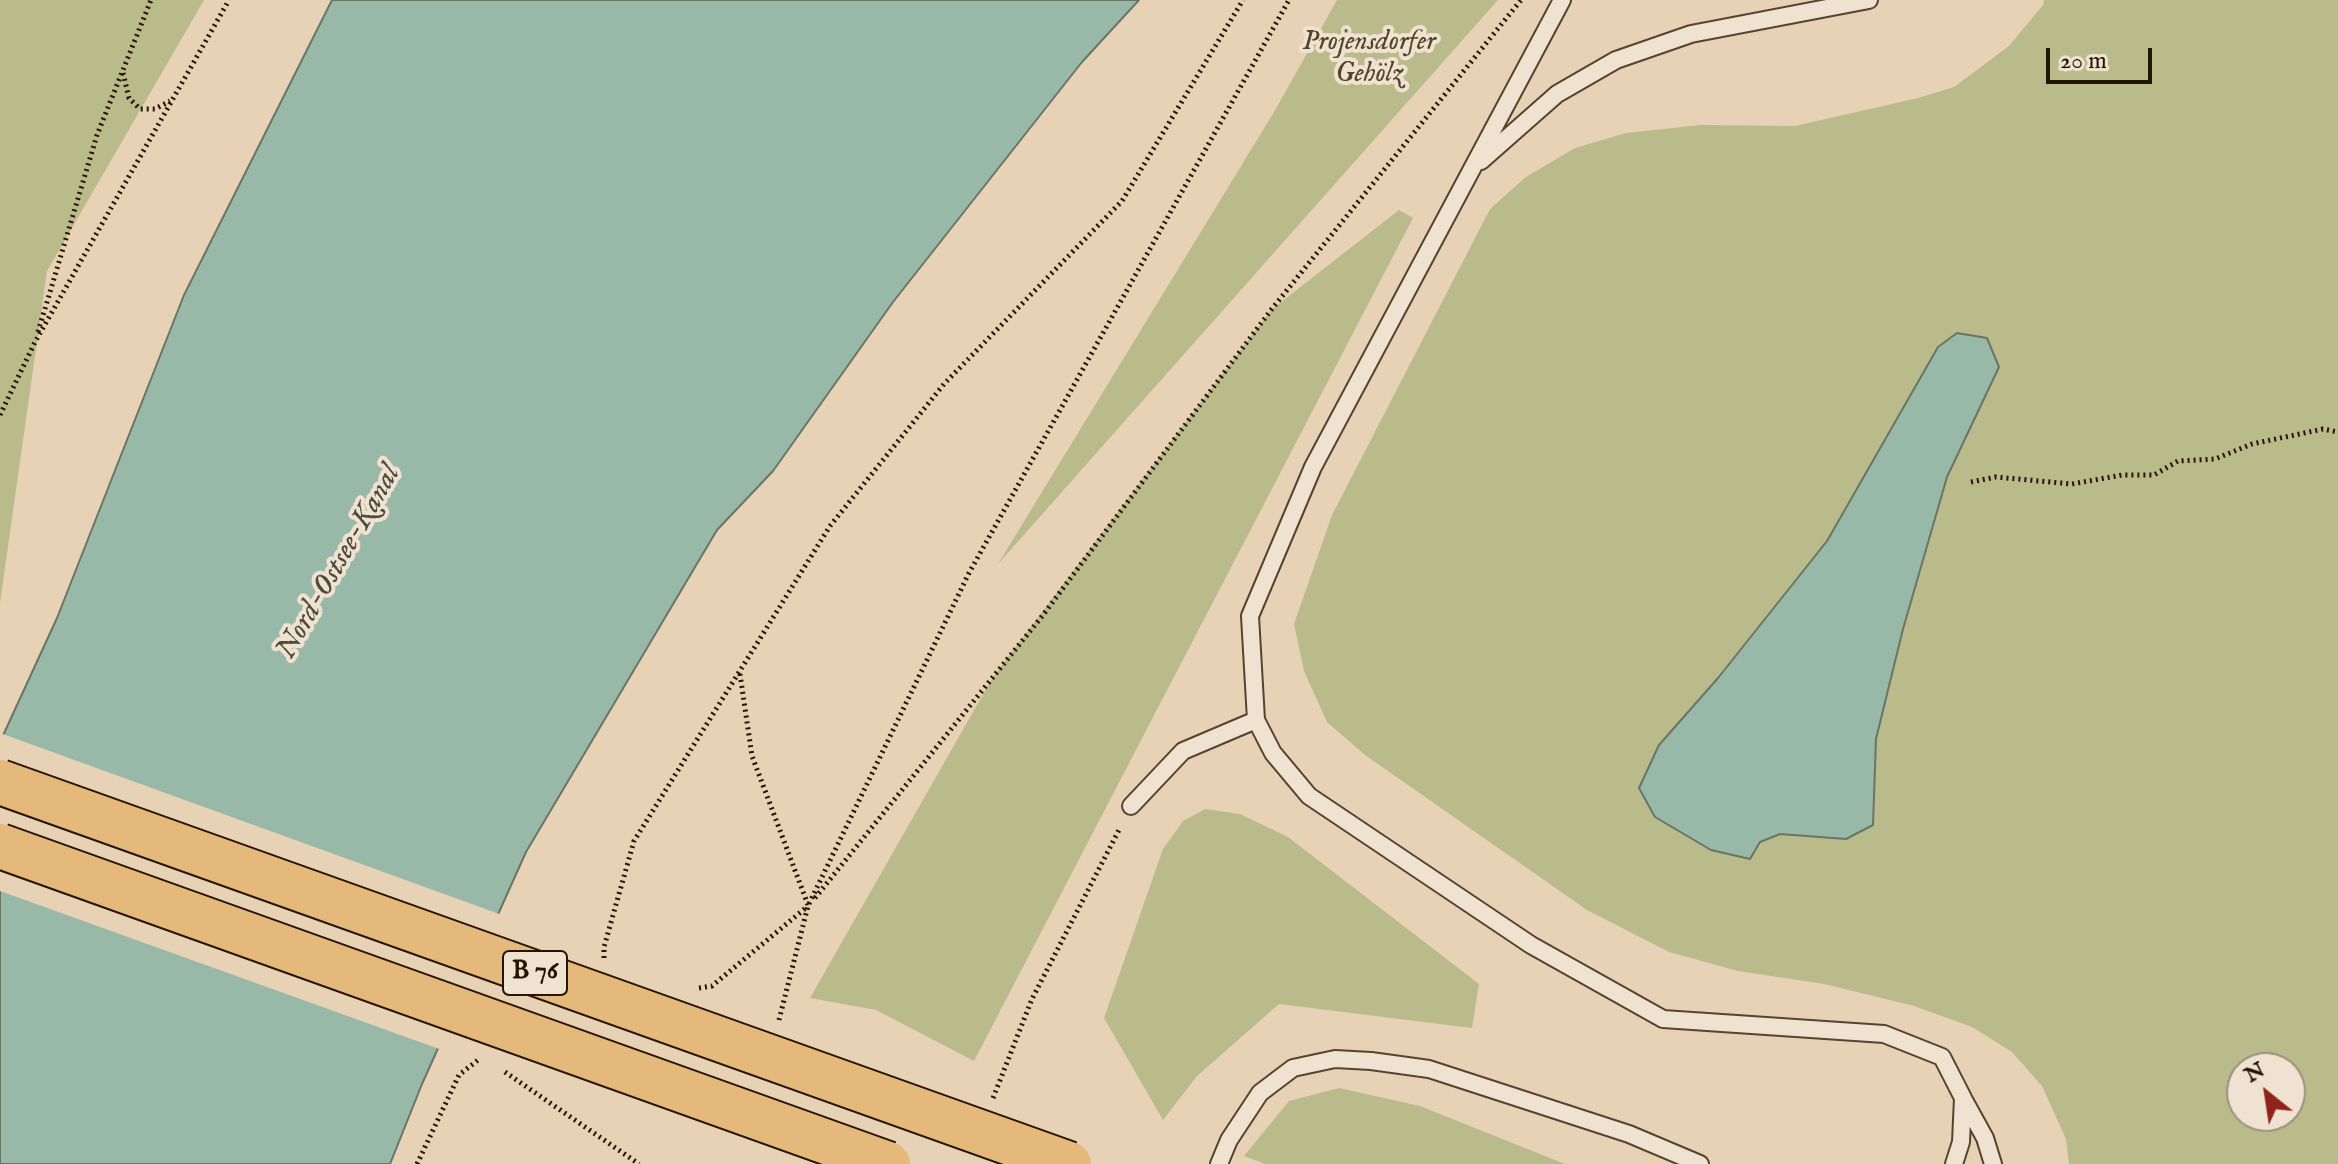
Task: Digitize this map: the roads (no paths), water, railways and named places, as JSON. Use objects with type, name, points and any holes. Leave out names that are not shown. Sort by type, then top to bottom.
[{"type":"highway","name":"B 76","points":[[0,782],[1069,1164]]},
{"type":"highway","name":"B 76","points":[[0,846],[888,1164]]},
{"type":"lane","points":[[1562,0],[1313,467],[1250,616],[1256,720],[1273,753],[1309,796],[1531,945],[1663,1019],[1884,1034],[1942,1057],[1985,1138],[1993,1164]]},
{"type":"lane","points":[[1474,168],[1557,94],[1616,60],[1691,34],[1869,0]]},
{"type":"lane","points":[[1131,806],[1183,751],[1256,720]]},
{"type":"lane","points":[[1219,1164],[1229,1140],[1260,1093],[1293,1068],[1335,1059],[1429,1069],[1629,1134],[1700,1164]]},
{"type":"lane","points":[[1954,1164],[1961,1142],[1963,1098]]},
{"type":"water","name":"Nord-Ostsee-Kanal","points":[[332,0],[1139,0],[1082,62],[893,302],[773,471],[717,530],[526,852],[422,1084],[390,1164],[0,1164],[0,742],[57,618],[184,295]]},
{"type":"water","points":[[1957,333],[1987,338],[1999,367],[1947,477],[1903,629],[1876,739],[1873,825],[1846,839],[1780,834],[1760,842],[1750,859],[1711,850],[1655,817],[1639,788],[1659,745],[1718,678],[1827,541],[1938,347]]},
{"type":"park label","name":"Projensdorfer Gehölz","points":[[1369,59]]}]
